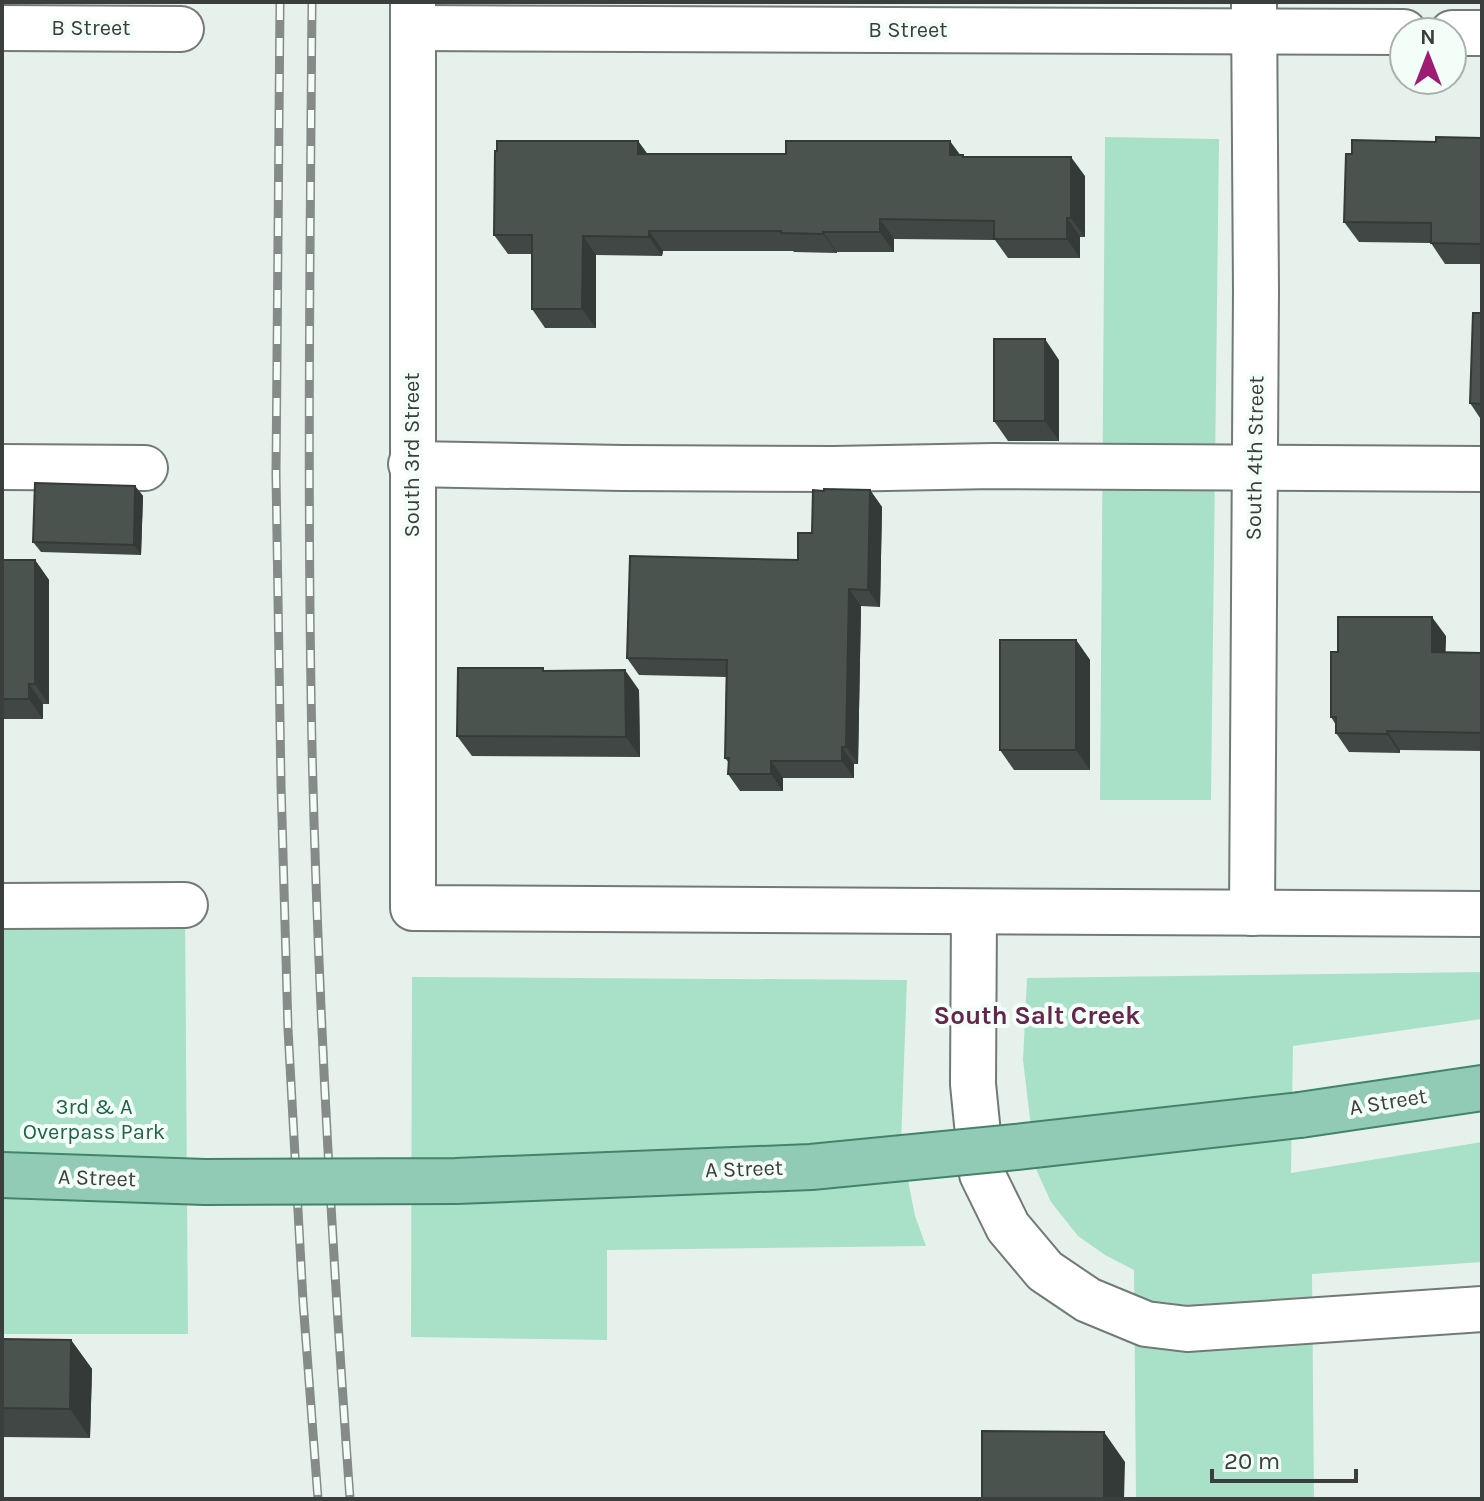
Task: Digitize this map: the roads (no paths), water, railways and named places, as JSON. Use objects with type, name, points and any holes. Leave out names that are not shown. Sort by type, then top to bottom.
[{"type":"main road","name":"A Street","points":[[2,1175],[205,1182],[456,1181],[811,1167],[1300,1115],[1482,1088]]},
{"type":"street","name":"B Street","points":[[413,15],[1254,17],[1388,30]]},
{"type":"street","name":"South 3rd Street","points":[[413,15],[413,908],[974,912]]},
{"type":"street","name":"South 4th Street","points":[[1252,913],[1256,291],[1254,17]]},
{"type":"street","name":"B Street","points":[[2,28],[181,29]]},
{"type":"street","points":[[411,464],[833,469],[962,466],[1482,469]]},
{"type":"street","points":[[2,467],[145,468]]},
{"type":"street","points":[[2,906],[185,905]]},
{"type":"street","points":[[1482,914],[974,912],[973,1084],[982,1174],[1008,1227],[1045,1271],[1088,1300],[1146,1324],[1187,1329],[1482,1309]]},
{"type":"railway","points":[[280,2],[276,475],[281,784],[288,1029],[318,1499]]},
{"type":"railway","points":[[312,2],[309,468],[312,747],[326,1123],[350,1499]]},
{"type":"district","name":"South Salt Creek","points":[[1037,1015]]},
{"type":"park label","name":"3rd & A Overpass Park","points":[[94,1120]]}]
